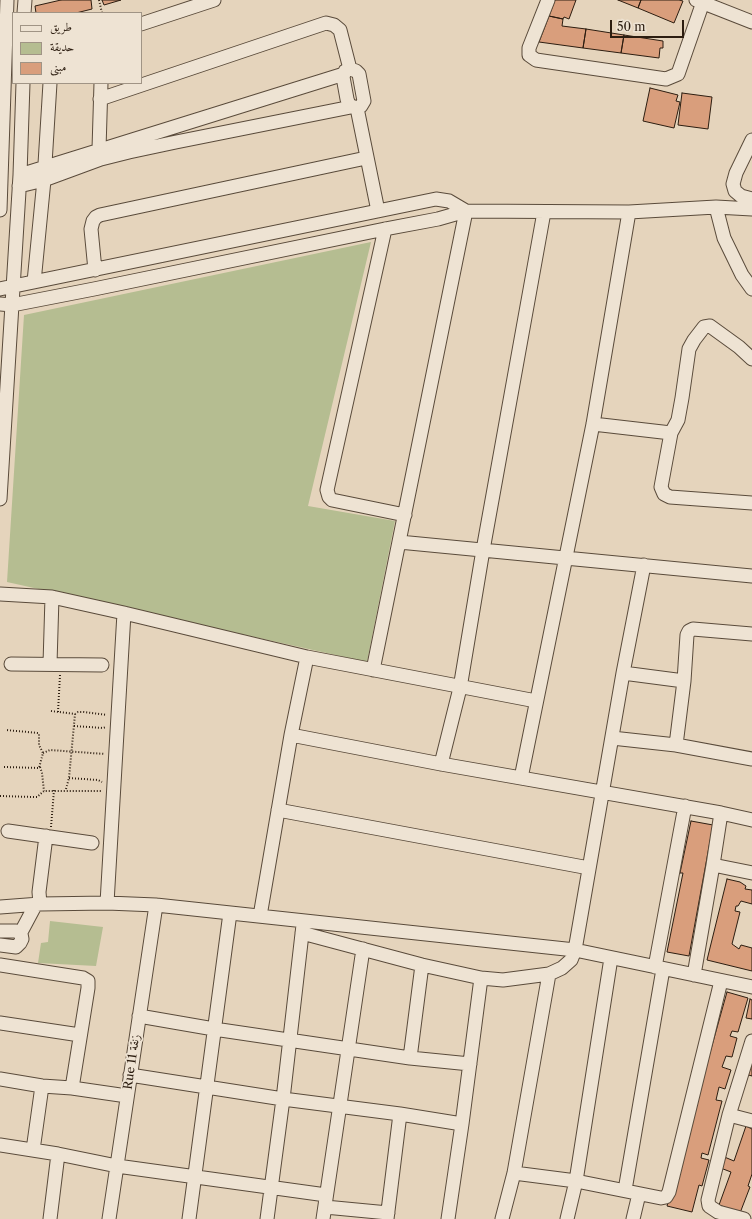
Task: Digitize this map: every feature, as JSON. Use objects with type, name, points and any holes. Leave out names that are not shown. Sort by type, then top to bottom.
[{"type":"street","points":[[0,210],[3,62],[7,0]]},
{"type":"street","points":[[24,12],[25,0]]},
{"type":"street","points":[[142,24],[214,0]]},
{"type":"street","points":[[548,0],[529,48],[529,55],[536,60],[666,79],[678,74],[699,1],[752,22]]},
{"type":"street","points":[[100,99],[326,23],[334,25],[340,30],[347,71]]},
{"type":"street","points":[[19,180],[100,154],[206,116],[347,71],[356,71],[359,74],[364,100],[361,106],[209,136],[100,154]]},
{"type":"street","points":[[0,499],[6,305],[13,287],[19,180],[22,84]]},
{"type":"street","points":[[34,282],[44,173],[50,84]]},
{"type":"street","points":[[100,84],[100,154]]},
{"type":"street","points":[[354,108],[378,211]]},
{"type":"street","points":[[222,111],[230,121],[228,132]]},
{"type":"street","points":[[206,116],[202,122],[202,126],[204,132],[209,136]]},
{"type":"street","points":[[752,140],[740,162],[733,184],[735,190],[742,196],[752,198]]},
{"type":"street","points":[[95,270],[91,229],[96,217],[100,215],[366,158]]},
{"type":"street","points":[[0,289],[436,199],[449,201],[466,211]]},
{"type":"street","points":[[6,305],[438,219],[466,211],[629,212],[716,207],[752,208]]},
{"type":"street","points":[[716,207],[724,238],[742,275],[752,289]]},
{"type":"street","points":[[373,670],[466,211]]},
{"type":"street","points":[[441,764],[460,688],[483,550],[544,212]]},
{"type":"street","points":[[521,778],[593,424],[629,212]]},
{"type":"street","points":[[385,229],[327,490],[329,497],[332,500],[405,514]]},
{"type":"street","points":[[752,359],[716,329],[710,326],[704,326],[689,349],[681,406],[678,420],[671,433],[661,487],[664,494],[670,497],[752,503]]},
{"type":"street","points":[[593,424],[671,433]]},
{"type":"street","points":[[399,542],[752,576]]},
{"type":"street","points":[[0,907],[38,904],[107,903],[156,905],[260,916],[303,927],[363,949],[422,965],[481,978],[503,980],[548,974],[562,968],[571,960],[575,950],[601,792],[644,565]]},
{"type":"street","points":[[0,594],[52,597],[307,657],[536,702]]},
{"type":"street","points":[[52,597],[55,664]]},
{"type":"street","points":[[107,903],[116,754],[113,722],[124,613]]},
{"type":"street","points":[[676,745],[684,681],[687,635],[689,631],[693,629],[752,634]]},
{"type":"street","points":[[260,916],[291,735],[307,657]]},
{"type":"street","points":[[11,664],[102,665]]},
{"type":"street","points":[[623,673],[684,681]]},
{"type":"street","points":[[291,735],[441,764],[685,806],[752,820]]},
{"type":"street","points":[[612,738],[676,745],[752,759]]},
{"type":"street","points":[[626,1190],[685,806]]},
{"type":"street","points":[[278,810],[589,868]]},
{"type":"street","points":[[694,975],[721,813]]},
{"type":"street","points":[[8,831],[92,843]]},
{"type":"street","points":[[20,934],[38,904],[48,837]]},
{"type":"street","points":[[713,865],[752,873]]},
{"type":"street","name":"Rue 11 زنقة","points":[[109,1219],[156,905]]},
{"type":"street","points":[[189,1219],[230,913]]},
{"type":"street","points":[[303,927],[575,950],[752,987]]},
{"type":"street","points":[[266,1219],[283,1099],[303,927]]},
{"type":"street","points":[[0,931],[16,931],[20,934],[22,939],[16,947],[0,945]]},
{"type":"street","points":[[325,1207],[363,949]]},
{"type":"street","points":[[567,1219],[576,1181],[611,958]]},
{"type":"street","points":[[0,965],[84,978],[88,981],[72,1088]]},
{"type":"street","points":[[410,1058],[422,965]]},
{"type":"street","points":[[502,1219],[514,1173],[548,974]]},
{"type":"street","points":[[448,1219],[481,978]]},
{"type":"street","points":[[514,1173],[576,1181],[626,1190],[639,1194],[662,1198],[666,1197],[669,1192],[721,981]]},
{"type":"street","points":[[139,1016],[214,1029],[410,1058],[470,1064]]},
{"type":"street","points":[[0,1023],[80,1035]]},
{"type":"street","points":[[744,1219],[718,1212],[709,1206],[708,1200],[729,1115],[752,1041]]},
{"type":"street","points":[[130,1075],[283,1099],[400,1114],[462,1124]]},
{"type":"street","points":[[0,1079],[42,1086],[72,1088],[127,1096]]},
{"type":"street","points":[[33,1150],[42,1086]]},
{"type":"street","points":[[1,1149],[33,1150],[117,1166],[270,1186],[325,1207],[388,1216],[400,1114]]},
{"type":"street","points":[[729,1115],[752,1121]]},
{"type":"street","points":[[50,1219],[58,1154]]},
{"type":"street","points":[[633,1219],[639,1194]]},
{"type":"path","points":[[99,0],[102,12]]},
{"type":"path","points":[[55,664],[58,712]]},
{"type":"path","points":[[51,711],[75,714],[79,712],[106,714],[113,722],[103,728],[74,726]]},
{"type":"path","points":[[65,790],[68,787],[75,714]]},
{"type":"path","points":[[6,730],[39,734],[39,745],[43,753],[40,767],[44,791]]},
{"type":"path","points":[[43,753],[50,750],[116,754]]},
{"type":"path","points":[[4,767],[40,767]]},
{"type":"path","points":[[69,778],[98,780],[103,783]]},
{"type":"path","points":[[0,796],[33,797],[44,791],[54,790],[101,792],[104,787]]},
{"type":"path","points":[[48,837],[54,790]]},
{"type":"green space","points":[[371,242],[308,506],[395,521],[367,662],[7,582],[24,315]]},
{"type":"green space","points":[[50,921],[103,927],[96,966],[38,963],[41,943],[48,942]]},
{"type":"building","points":[[61,0],[91,0],[92,9],[80,12],[36,12],[35,6]]},
{"type":"building","points":[[102,0],[121,0],[104,5]]},
{"type":"building","points":[[555,0],[576,0],[569,19],[564,17],[563,19],[549,16]]},
{"type":"building","points":[[618,0],[641,0],[638,8]]},
{"type":"building","points":[[641,0],[683,1],[674,23],[638,8]]},
{"type":"building","points":[[549,16],[563,19],[562,26],[586,29],[583,48],[539,42]]},
{"type":"building","points":[[586,29],[624,35],[621,53],[583,48]]},
{"type":"building","points":[[624,35],[663,41],[663,48],[660,48],[659,58],[621,53]]},
{"type":"building","points":[[650,88],[678,95],[676,101],[680,102],[674,128],[643,121]]},
{"type":"building","points":[[682,93],[712,97],[708,129],[678,125]]},
{"type":"building","points":[[691,821],[713,825],[689,956],[667,952],[683,873],[680,873]]},
{"type":"building","points":[[727,879],[740,882],[746,886],[745,889],[752,890],[752,904],[741,901],[738,906],[736,906],[735,911],[740,912],[732,944],[739,949],[741,945],[752,948],[752,971],[707,960]]},
{"type":"building","points":[[727,992],[748,998],[738,1032],[732,1031],[730,1036],[737,1038],[732,1057],[726,1056],[722,1067],[731,1070],[725,1089],[719,1087],[716,1100],[722,1101],[708,1155],[702,1153],[701,1158],[709,1160],[702,1186],[699,1185],[692,1212],[667,1206]]},
{"type":"building","points":[[750,999],[752,1000],[752,1019],[746,1018]]},
{"type":"building","points":[[748,1063],[752,1063],[752,1076],[745,1074]]},
{"type":"building","points":[[746,1126],[752,1129],[752,1174],[748,1186],[750,1187],[740,1213],[719,1205],[731,1172],[718,1167],[722,1156],[734,1161]]}]
